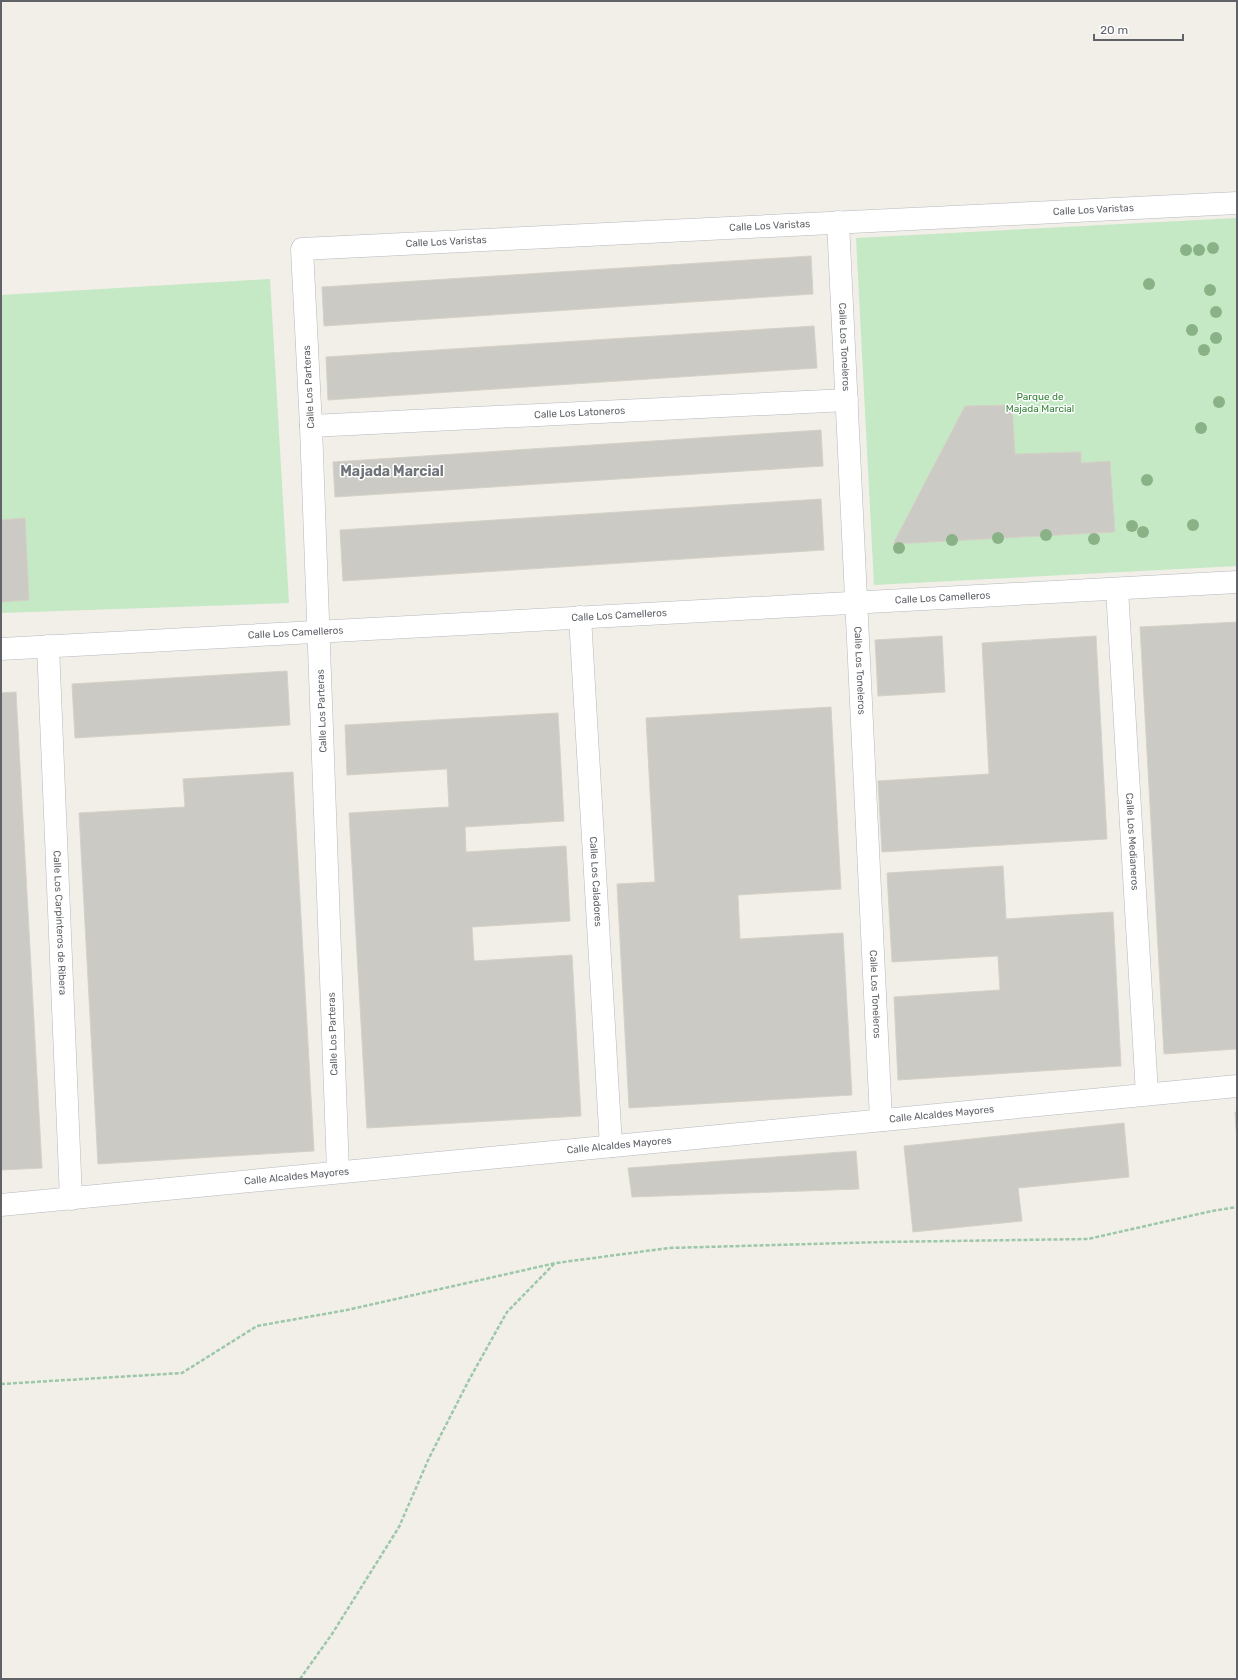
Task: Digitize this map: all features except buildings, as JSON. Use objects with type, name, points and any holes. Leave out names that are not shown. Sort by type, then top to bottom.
[{"type":"street","name":"Calle Los Varistas","points":[[302,249],[1237,203]]},
{"type":"street","name":"Calle Los Toneleros","points":[[838,222],[881,1120]]},
{"type":"street","name":"Calle Los Parteras","points":[[302,249],[312,426],[338,1172]]},
{"type":"street","name":"Calle Los Latoneros","points":[[312,426],[847,400]]},
{"type":"street","name":"Calle Los Camelleros","points":[[1,649],[1237,582]]},
{"type":"street","name":"Calle Los Medianeros","points":[[1117,589],[1147,1094]]},
{"type":"street","name":"Calle Los Caladores","points":[[580,617],[611,1146]]},
{"type":"street","name":"Calle Los Carpinteros de Ribera","points":[[48,646],[71,1199]]},
{"type":"street","name":"Calle Alcaldes Mayores","points":[[1,1205],[1237,1086]]},
{"type":"path","points":[[1,1384],[182,1373],[257,1326],[347,1310],[556,1263],[669,1248],[882,1242],[1088,1239],[1212,1211],[1237,1207]]},
{"type":"path","points":[[300,1679],[332,1634],[399,1527],[429,1458],[470,1378],[507,1312],[556,1263]]},
{"type":"green space","name":"Parque de Majada Marcial","points":[[1237,218],[1237,566],[874,585],[856,238]]},
{"type":"green space","points":[[270,279],[289,603],[1,613],[1,295]]},
{"type":"district","name":"Majada Marcial","points":[[392,471]]}]
